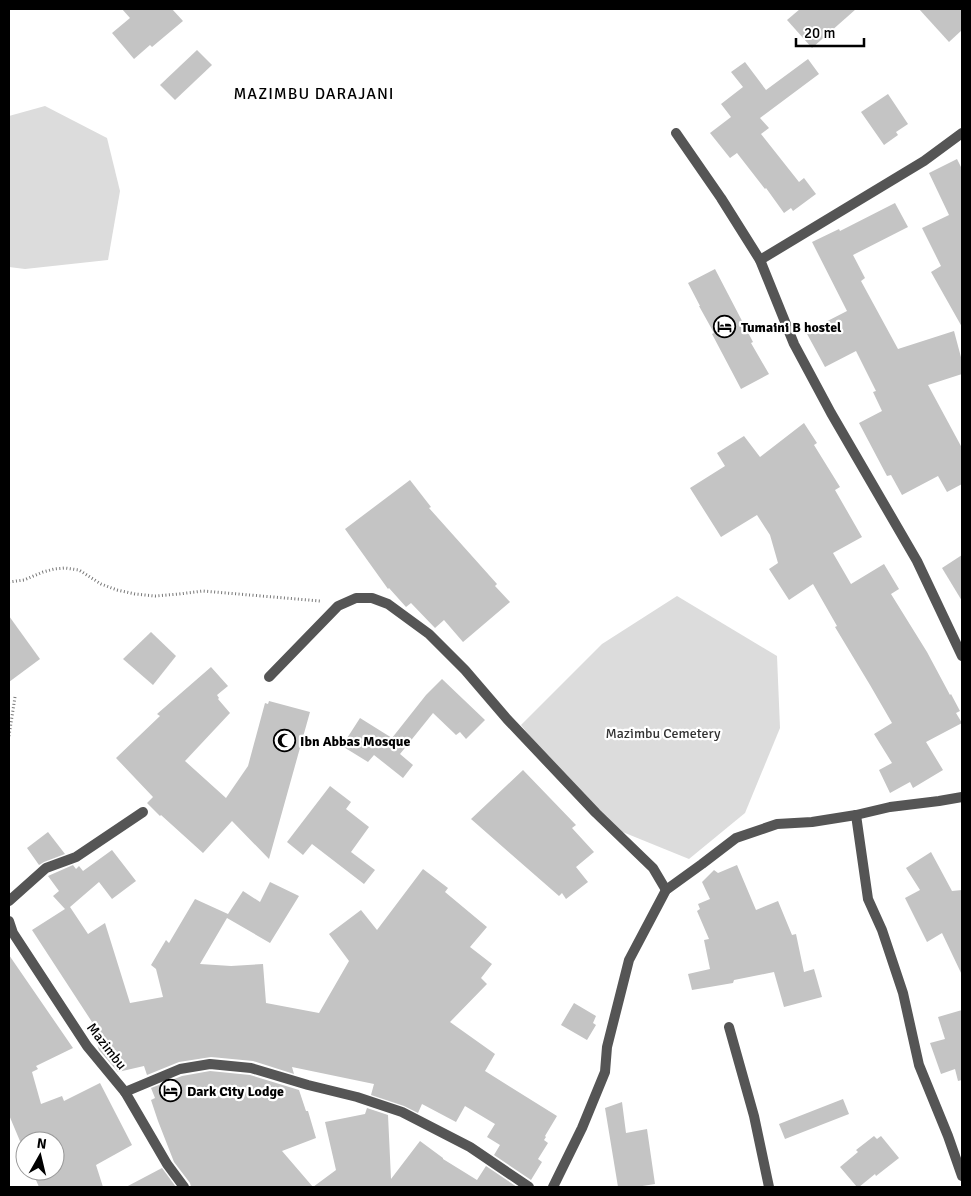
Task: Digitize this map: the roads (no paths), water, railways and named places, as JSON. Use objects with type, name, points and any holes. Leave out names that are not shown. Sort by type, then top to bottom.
[{"type":"street","points":[[676,133],[721,198],[760,260],[794,344],[917,561],[962,656]]},
{"type":"street","points":[[760,260],[924,161],[962,133]]},
{"type":"street","points":[[269,677],[338,606],[356,598],[372,598],[388,604],[429,634],[465,670],[596,813],[653,868],[666,890]]},
{"type":"street","points":[[553,1187],[582,1128],[605,1072],[608,1047],[629,960],[666,890],[736,838],[777,824],[812,822],[890,807],[962,797]]},
{"type":"street","points":[[9,901],[46,868],[76,856],[143,812]]},
{"type":"street","points":[[856,815],[868,899],[882,930],[903,993],[919,1065],[962,1176]]},
{"type":"street","name":"Mazimbu","points":[[9,921],[11,935],[87,1046],[125,1092],[167,1164],[184,1187]]},
{"type":"street","points":[[729,1027],[754,1116],[769,1187]]},
{"type":"street","points":[[125,1092],[180,1070],[210,1064],[251,1068],[357,1097],[402,1112],[470,1146],[529,1187]]},
{"type":"place","name":"Tumaini B hostel","points":[[725,327]]},
{"type":"place","name":"Ibn Abbas Mosque","points":[[284,741]]},
{"type":"place","name":"Dark City Lodge","points":[[171,1091]]},
{"type":"district","name":"MAZIMBU DARAJANI","points":[[314,93]]},
{"type":"park label","name":"Mazimbu Cemetery","points":[[663,733]]}]
